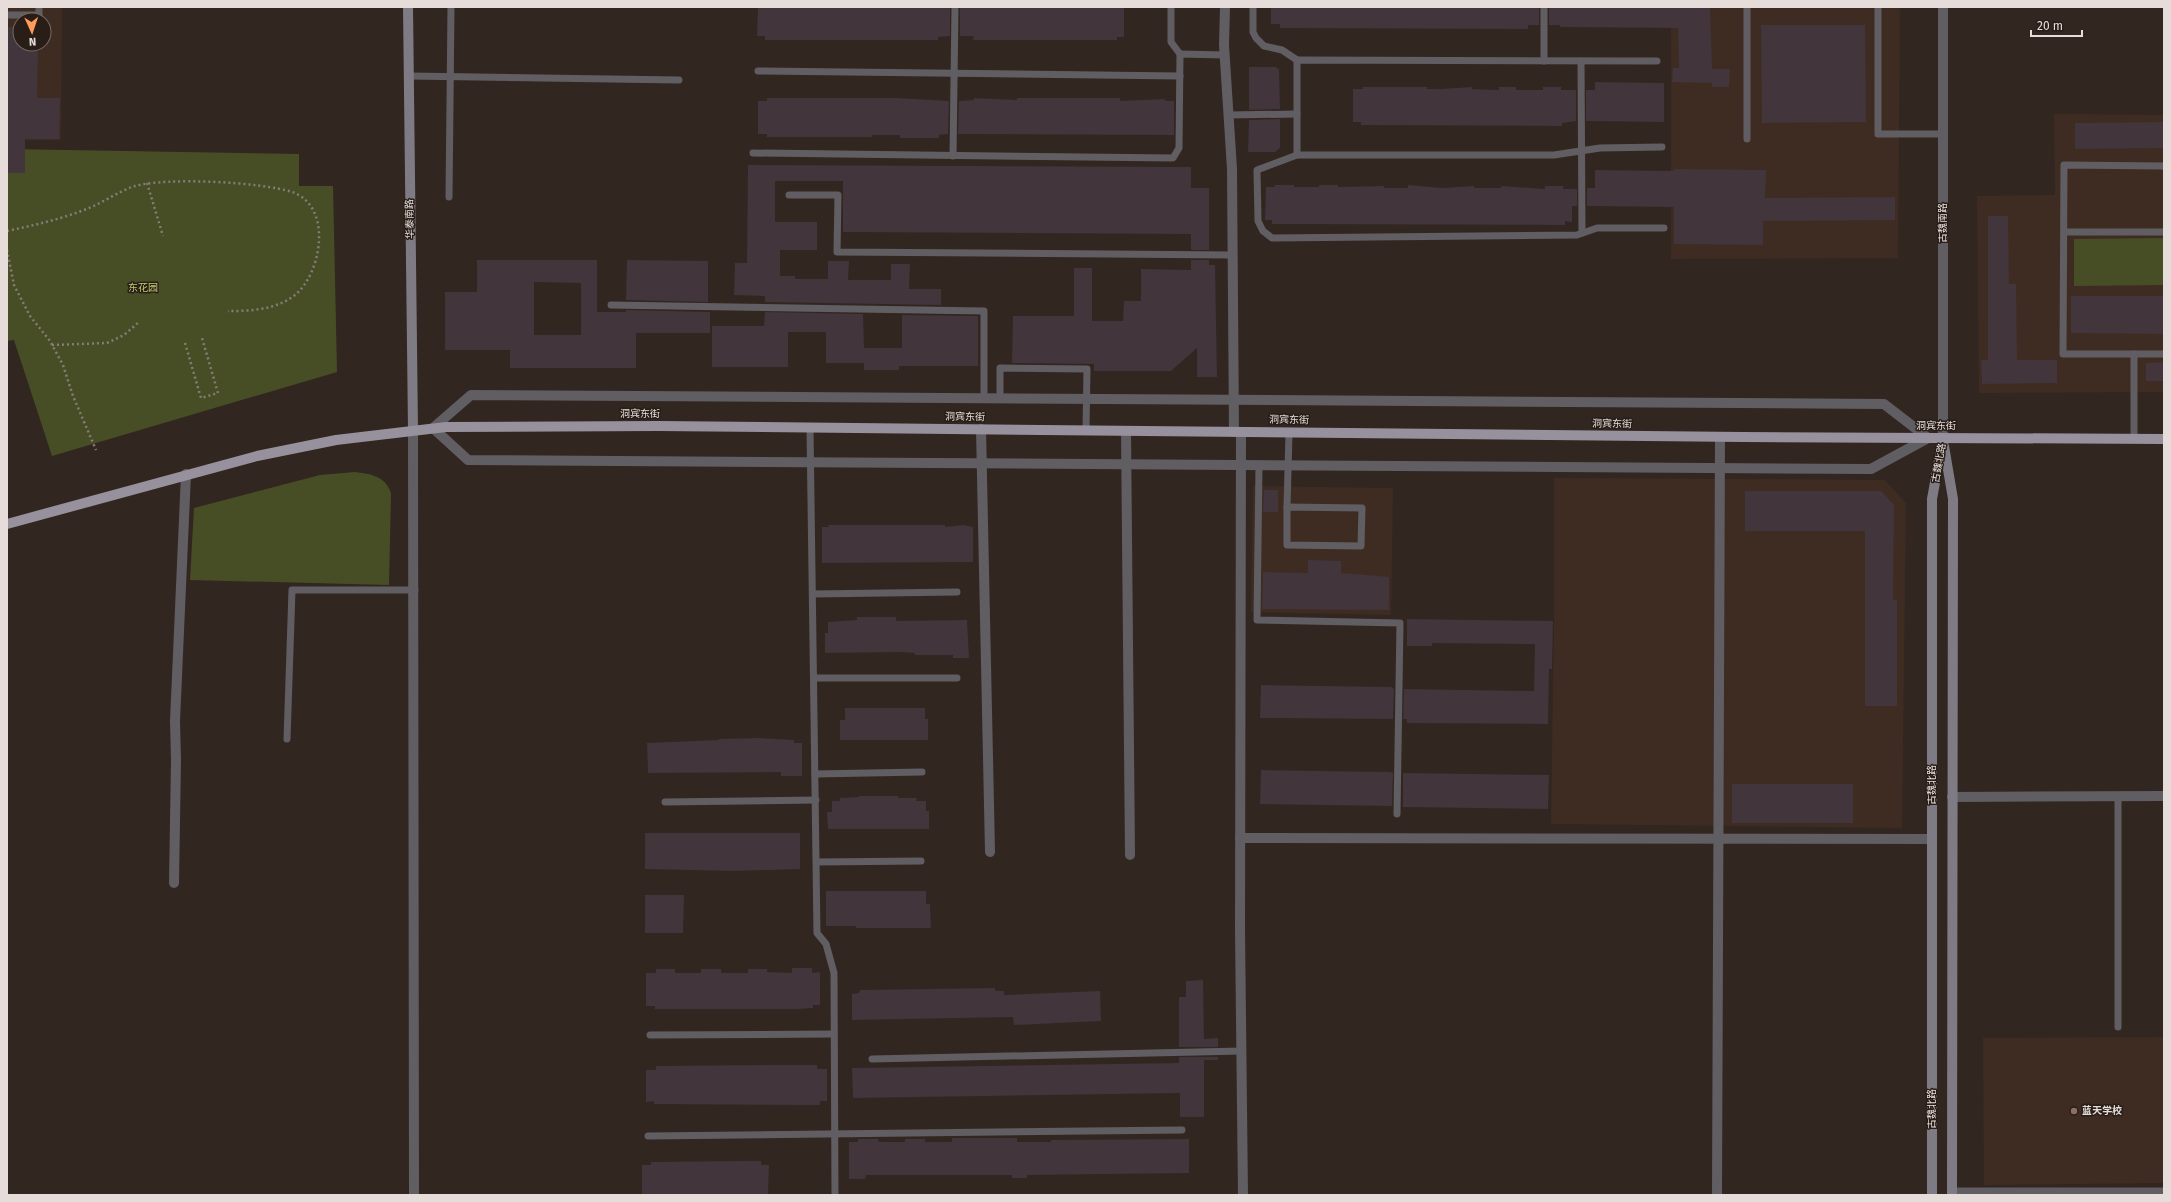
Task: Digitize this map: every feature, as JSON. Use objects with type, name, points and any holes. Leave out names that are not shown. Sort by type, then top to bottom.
[{"type":"main road","name":"华泰南路","points":[[408,7],[413,430]]},
{"type":"main road","name":"洞宾东街","points":[[7,524],[186,474],[296,447],[433,428],[651,426],[1720,437],[2164,439]]},
{"type":"main road","name":"古魏北路","points":[[1943,438],[1953,499],[1952,1193]]},
{"type":"main road","name":"古魏北路","points":[[1932,1195],[1932,499],[1943,438]]},
{"type":"street","points":[[1225,7],[1225,55],[1232,169],[1234,400],[1240,465],[1240,838],[1244,1195]]},
{"type":"street","name":"古魏南路","points":[[1943,7],[1943,438]]},
{"type":"street","points":[[471,395],[1234,400],[1884,404],[1928,438],[1871,470],[810,463],[468,460],[433,428],[471,395]]},
{"type":"street","points":[[981,429],[990,852]]},
{"type":"street","points":[[413,430],[414,1195]]},
{"type":"street","points":[[1126,431],[1130,855]]},
{"type":"street","points":[[1716,1195],[1720,437]]},
{"type":"street","points":[[174,883],[176,760],[175,721],[186,474]]},
{"type":"street","points":[[1952,797],[2164,796]]},
{"type":"street","points":[[1240,838],[1932,839]]},
{"type":"lane","points":[[7,15],[39,15],[39,7]]},
{"type":"lane","points":[[449,198],[451,7]]},
{"type":"lane","points":[[953,156],[955,7]]},
{"type":"lane","points":[[753,153],[1172,158],[1179,148],[1180,54],[1171,42],[1171,7]]},
{"type":"lane","points":[[1253,7],[1253,32],[1256,38],[1264,46],[1282,50],[1297,60],[1657,61]]},
{"type":"lane","points":[[1544,7],[1544,61]]},
{"type":"lane","points":[[1747,7],[1747,139]]},
{"type":"lane","points":[[1878,7],[1878,134],[1943,134]]},
{"type":"lane","points":[[1180,54],[1225,55]]},
{"type":"lane","points":[[1297,60],[1297,155]]},
{"type":"lane","points":[[1581,61],[1582,234]]},
{"type":"lane","points":[[758,71],[1180,76]]},
{"type":"lane","points":[[408,76],[679,80]]},
{"type":"lane","points":[[1229,115],[1297,114]]},
{"type":"lane","points":[[1662,147],[1600,148],[1554,155],[1297,155],[1258,170],[1258,222],[1263,231],[1272,238],[1577,235],[1597,228],[1664,228]]},
{"type":"lane","points":[[2164,166],[2064,165],[2063,354],[2164,354]]},
{"type":"lane","points":[[789,195],[838,195],[837,252],[1232,255]]},
{"type":"lane","points":[[2064,232],[2164,232]]},
{"type":"lane","points":[[611,305],[984,312],[984,398]]},
{"type":"lane","points":[[2134,354],[2134,439]]},
{"type":"lane","points":[[1000,398],[1000,368],[1087,369],[1086,430]]},
{"type":"lane","points":[[810,428],[818,933],[826,944],[834,973],[835,1195]]},
{"type":"lane","points":[[1287,507],[1362,508],[1361,546],[1287,545],[1287,507],[1289,432]]},
{"type":"lane","points":[[1259,466],[1257,620],[1400,623],[1397,814]]},
{"type":"lane","points":[[287,739],[292,590],[414,590]]},
{"type":"lane","points":[[812,594],[957,592]]},
{"type":"lane","points":[[814,678],[957,678]]},
{"type":"lane","points":[[815,774],[922,772]]},
{"type":"lane","points":[[2118,796],[2118,1027]]},
{"type":"lane","points":[[665,802],[816,800]]},
{"type":"lane","points":[[817,862],[922,861]]},
{"type":"lane","points":[[650,1035],[834,1034]]},
{"type":"lane","points":[[872,1059],[1242,1051]]},
{"type":"lane","points":[[648,1136],[1182,1130]]},
{"type":"lane","points":[[1952,1193],[2146,1193],[2164,1191]]},
{"type":"path","points":[[7,231],[50,222],[90,208],[134,186],[172,181],[276,188],[302,197],[309,204],[317,222],[318,250],[314,270],[306,285],[294,296],[271,306],[243,311],[228,311]]},
{"type":"path","points":[[147,184],[163,236]]},
{"type":"path","points":[[7,250],[14,285],[21,301],[52,345],[63,365],[76,403],[96,450]]},
{"type":"path","points":[[52,345],[108,343],[124,336],[139,322]]},
{"type":"path","points":[[185,343],[201,398],[218,393],[202,338]]},
{"type":"shaded area","points":[[7,7],[62,7],[61,140],[7,140]]},
{"type":"shaded area","points":[[1671,7],[1900,7],[1898,258],[1671,259]]},
{"type":"shaded area","points":[[2054,114],[2164,115],[2164,392],[1979,393],[1977,196],[2055,195]]},
{"type":"shaded area","points":[[1554,478],[1885,480],[1906,503],[1902,828],[1551,824],[1554,617]]},
{"type":"shaded area","points":[[1253,486],[1393,488],[1391,615],[1251,612]]},
{"type":"shaded area","name":"蓝天学校","points":[[2164,1037],[2164,1183],[1984,1185],[1983,1038]]},
{"type":"green space","name":"东花园","points":[[7,149],[299,154],[299,186],[333,186],[337,372],[52,456],[14,340],[7,341]]},
{"type":"green space","points":[[2164,238],[2164,285],[2074,286],[2074,239]]},
{"type":"green space","points":[[355,472],[372,475],[381,479],[391,493],[389,585],[190,580],[194,508],[320,475]]},
{"type":"building","points":[[758,7],[950,7],[950,36],[938,37],[938,40],[765,40],[765,36],[757,36]]},
{"type":"building","points":[[960,7],[1124,7],[1124,37],[1117,37],[1117,40],[973,40],[974,36],[960,36]]},
{"type":"building","points":[[1271,7],[1539,7],[1539,25],[1528,25],[1528,29],[1280,28],[1280,24],[1271,24]]},
{"type":"building","points":[[1549,7],[1710,7],[1712,69],[1730,69],[1729,87],[1712,87],[1712,83],[1672,82],[1673,68],[1679,68],[1678,28],[1560,27],[1560,25],[1549,25]]},
{"type":"building","points":[[1761,25],[1865,25],[1866,122],[1762,123]]},
{"type":"building","points":[[7,27],[12,27],[12,52],[38,52],[37,98],[60,98],[59,139],[25,139],[25,173],[8,173]]},
{"type":"building","points":[[1249,67],[1276,67],[1279,70],[1280,109],[1249,110]]},
{"type":"building","points":[[1595,82],[1664,83],[1664,122],[1586,121],[1586,90],[1595,90]]},
{"type":"building","points":[[1363,87],[1427,87],[1427,89],[1440,89],[1472,87],[1472,89],[1499,90],[1499,87],[1516,87],[1516,90],[1543,90],[1543,87],[1561,87],[1561,90],[1576,90],[1576,121],[1562,123],[1562,126],[1361,125],[1361,122],[1353,122],[1353,89],[1363,89]]},
{"type":"building","points":[[767,98],[897,98],[949,101],[948,134],[939,135],[939,138],[900,138],[900,135],[872,135],[872,137],[767,137],[767,134],[758,134],[758,101],[767,101]]},
{"type":"building","points":[[974,98],[1017,100],[1017,98],[1120,98],[1120,101],[1165,99],[1165,101],[1174,101],[1174,135],[958,134],[959,101],[974,100]]},
{"type":"building","points":[[1280,119],[1280,148],[1275,152],[1248,152],[1249,120]]},
{"type":"building","points":[[2164,122],[2164,148],[2075,149],[2075,123]]},
{"type":"building","points":[[748,165],[1191,167],[1191,188],[1209,188],[1209,250],[1191,250],[1191,234],[843,232],[843,181],[775,181],[775,222],[817,222],[817,250],[780,250],[780,276],[795,276],[795,279],[828,279],[828,261],[849,261],[848,280],[891,280],[891,264],[910,264],[909,289],[941,289],[941,305],[765,302],[765,296],[734,295],[735,263],[747,263]]},
{"type":"building","points":[[1674,169],[1766,170],[1765,198],[1895,197],[1895,220],[1763,221],[1763,245],[1674,244],[1674,207],[1587,206],[1587,188],[1595,188],[1595,170],[1674,171]]},
{"type":"building","points":[[1274,185],[1294,185],[1294,187],[1319,187],[1319,185],[1338,185],[1338,187],[1384,186],[1384,188],[1408,188],[1408,185],[1442,188],[1474,186],[1474,188],[1501,188],[1501,186],[1545,189],[1545,186],[1563,186],[1563,189],[1577,189],[1577,206],[1572,206],[1572,222],[1565,221],[1565,225],[1272,224],[1272,220],[1265,220],[1266,187],[1275,187]]},
{"type":"building","points":[[1988,216],[2008,216],[2009,284],[2016,284],[2017,360],[2057,360],[2057,383],[1982,384],[1981,360],[1988,360]]},
{"type":"building","points":[[477,260],[597,260],[597,312],[626,312],[626,310],[710,312],[710,333],[636,333],[636,368],[510,368],[510,350],[445,350],[445,292],[477,292]],"holes":[[[534,282],[581,283],[581,335],[534,335]]]},
{"type":"building","points":[[627,260],[708,261],[708,302],[626,300]]},
{"type":"building","points":[[1191,260],[1209,260],[1209,265],[1215,265],[1217,377],[1197,377],[1197,348],[1171,371],[1094,371],[1094,364],[1012,363],[1013,316],[1074,316],[1074,268],[1092,268],[1092,321],[1123,321],[1124,301],[1141,301],[1141,269],[1191,270]]},
{"type":"building","points":[[2071,296],[2164,296],[2164,334],[2071,333]]},
{"type":"building","points":[[765,312],[863,314],[864,348],[902,348],[902,315],[978,316],[978,366],[899,366],[899,370],[864,370],[864,363],[826,363],[826,332],[788,332],[788,367],[712,367],[712,326],[764,326]]},
{"type":"building","points":[[2164,362],[2164,381],[2146,381],[2146,363]]},
{"type":"building","points":[[1264,490],[1278,490],[1278,512],[1263,512]]},
{"type":"building","points":[[1745,491],[1881,491],[1894,505],[1893,600],[1897,600],[1897,706],[1865,706],[1865,531],[1745,531]]},
{"type":"building","points":[[828,525],[945,525],[945,527],[964,525],[973,527],[973,562],[822,563],[822,527],[829,527]]},
{"type":"building","points":[[1308,560],[1341,561],[1341,573],[1389,577],[1389,610],[1262,609],[1263,572],[1308,573]]},
{"type":"building","points":[[857,617],[896,617],[896,621],[967,620],[969,658],[953,658],[953,655],[915,655],[915,653],[901,652],[825,653],[825,633],[828,633],[828,622],[857,620]]},
{"type":"building","points":[[1407,619],[1553,621],[1552,669],[1549,669],[1548,724],[1407,723],[1407,719],[1403,719],[1404,689],[1534,691],[1535,644],[1432,643],[1432,646],[1407,646]]},
{"type":"building","points":[[1261,685],[1391,687],[1394,689],[1393,719],[1260,718]]},
{"type":"building","points":[[845,708],[925,708],[925,719],[928,719],[928,740],[840,740],[840,720],[845,720]]},
{"type":"building","points":[[759,738],[794,740],[794,743],[802,743],[802,776],[781,776],[781,772],[648,773],[647,743]]},
{"type":"building","points":[[1261,770],[1390,772],[1393,773],[1392,806],[1260,804]]},
{"type":"building","points":[[1403,773],[1549,775],[1548,809],[1403,807]]},
{"type":"building","points":[[1732,784],[1853,784],[1853,823],[1732,823]]},
{"type":"building","points":[[859,796],[898,796],[898,798],[917,798],[916,801],[926,801],[926,811],[929,811],[929,829],[828,829],[827,812],[832,812],[832,801],[840,801],[840,798]]},
{"type":"building","points":[[645,833],[800,833],[800,869],[733,871],[645,869]]},
{"type":"building","points":[[826,891],[926,891],[926,904],[930,904],[931,928],[856,928],[856,926],[826,926]]},
{"type":"building","points":[[645,895],[684,895],[683,933],[645,933]]},
{"type":"building","points":[[792,968],[812,968],[812,973],[820,972],[820,1005],[813,1005],[813,1008],[798,1009],[655,1009],[655,1006],[646,1006],[646,973],[656,973],[656,969],[675,969],[675,973],[701,973],[701,969],[721,969],[721,973],[748,973],[748,969],[767,969],[767,972],[792,973]]},
{"type":"building","points":[[1203,980],[1204,1039],[1218,1038],[1218,1047],[1179,1047],[1179,997],[1186,997],[1186,981]]},
{"type":"building","points":[[995,988],[995,991],[1004,991],[1004,995],[1100,991],[1101,1021],[1014,1025],[1013,1017],[852,1020],[852,994],[859,993],[860,990]]},
{"type":"building","points":[[1179,1057],[1218,1057],[1218,1060],[1204,1060],[1204,1117],[1180,1117],[1180,1093],[853,1098],[852,1068],[1179,1063]]},
{"type":"building","points":[[817,1065],[817,1069],[827,1069],[827,1101],[820,1101],[820,1105],[654,1104],[654,1101],[646,1102],[646,1070],[656,1070],[656,1066]]},
{"type":"building","points":[[952,1138],[1017,1138],[1017,1142],[1051,1142],[1051,1140],[1189,1139],[1189,1173],[1027,1175],[1027,1178],[1012,1178],[1012,1175],[866,1175],[865,1179],[849,1179],[849,1142],[858,1142],[858,1139],[878,1139],[879,1142],[905,1142],[905,1139],[925,1139],[925,1142],[952,1142]]},
{"type":"building","points":[[761,1161],[761,1165],[769,1165],[768,1195],[642,1195],[642,1165],[651,1165],[651,1162]]},
{"type":"place","name":"蓝天学校","points":[[2074,1111]]}]
